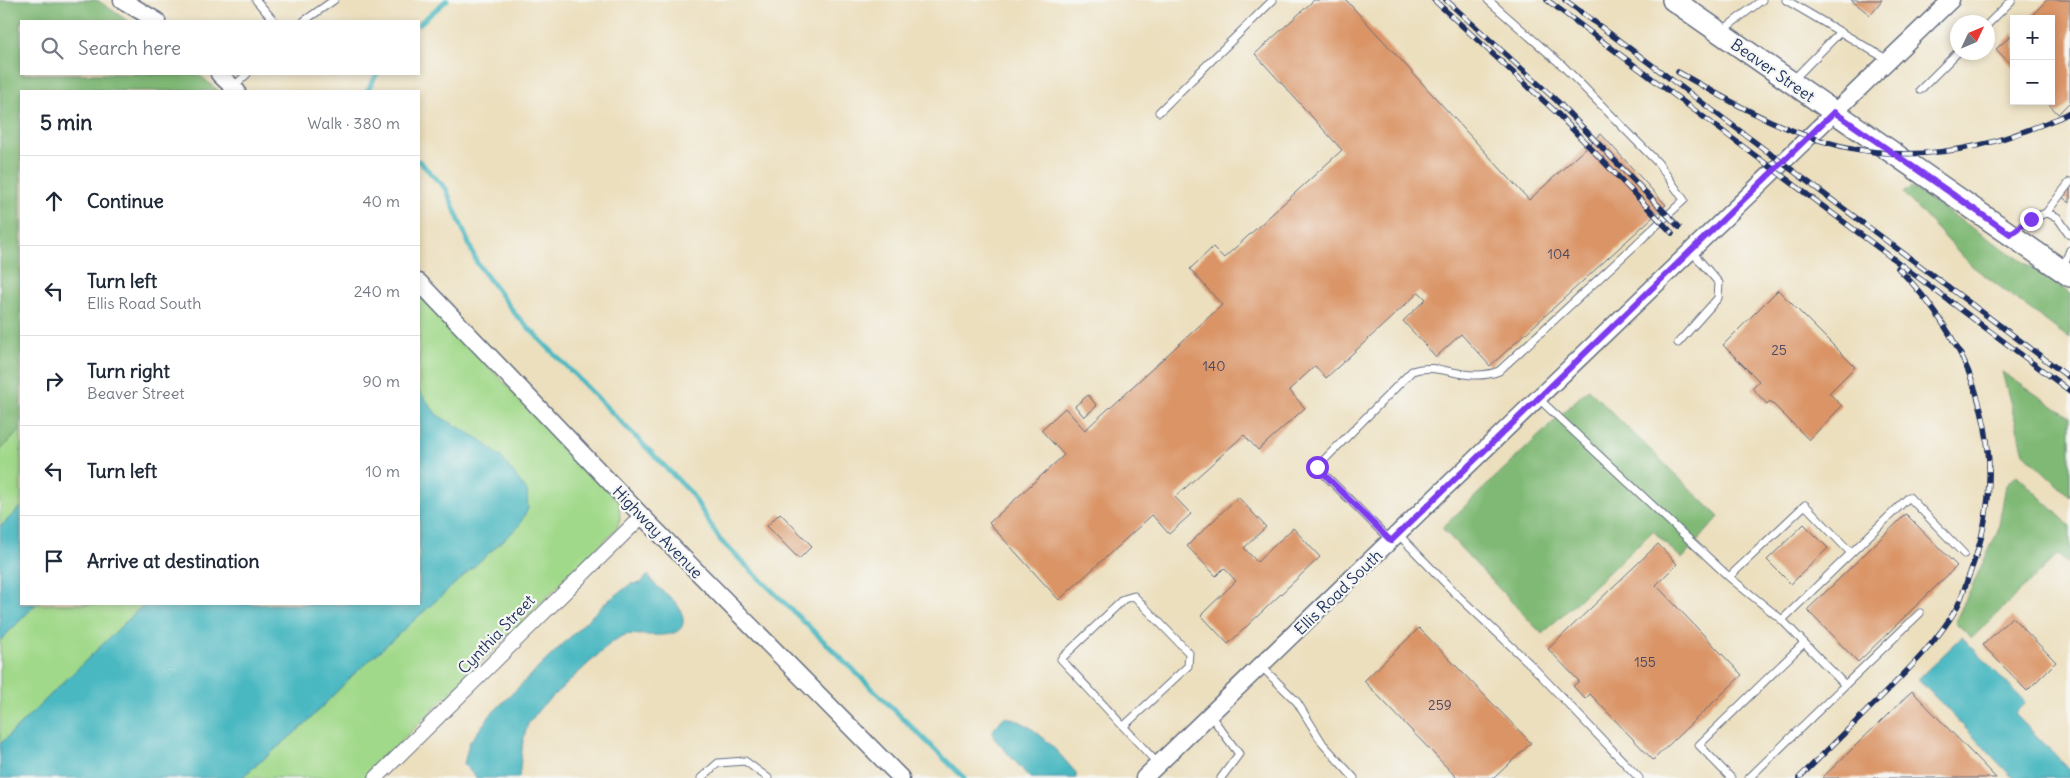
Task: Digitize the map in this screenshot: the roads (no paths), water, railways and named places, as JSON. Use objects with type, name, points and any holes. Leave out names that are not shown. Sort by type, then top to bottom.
[{"type":"main road","name":"Beaver Street","points":[[1674,0],[2066,273]]},
{"type":"street","points":[[122,0],[155,20]]},
{"type":"street","name":"Ellis Road South","points":[[1144,778],[1692,252],[1951,0]]},
{"type":"street","points":[[220,75],[235,89]]},
{"type":"street","name":"Highway Avenue","points":[[420,283],[642,516],[901,778]]},
{"type":"street","name":"Cynthia Street","points":[[376,778],[642,516]]},
{"type":"lane","points":[[256,0],[273,20]]},
{"type":"lane","points":[[305,20],[334,0]]},
{"type":"lane","points":[[1159,112],[1273,0]]},
{"type":"lane","points":[[1488,0],[1563,66],[1658,163],[1684,200],[1499,372],[1488,376],[1469,377],[1421,367],[1412,371],[1317,467],[1395,537],[1529,663],[1639,778]]},
{"type":"lane","points":[[1720,33],[1762,0]]},
{"type":"lane","points":[[1786,0],[1888,60]]},
{"type":"lane","points":[[1995,17],[2012,0]]},
{"type":"lane","points":[[1790,82],[1840,32]]},
{"type":"lane","points":[[1920,90],[1950,60]]},
{"type":"lane","points":[[235,89],[246,75]]},
{"type":"lane","points":[[2010,234],[2031,219],[2046,213],[2070,182]]},
{"type":"lane","points":[[2046,213],[2057,217],[2070,235]]},
{"type":"lane","points":[[2066,273],[2070,250]]},
{"type":"lane","points":[[1678,343],[1718,298],[1719,283],[1692,252]]},
{"type":"lane","points":[[1539,399],[1730,578],[1782,620],[1844,685]]},
{"type":"lane","points":[[1782,620],[1909,497],[1964,554]]},
{"type":"lane","points":[[1730,578],[1805,505],[1851,553]]},
{"type":"lane","points":[[1124,726],[1188,666],[1189,653],[1134,596],[1124,599],[1061,659],[1158,764]]},
{"type":"lane","points":[[1749,778],[1920,613]]},
{"type":"lane","points":[[1731,778],[1699,746],[1804,643]]},
{"type":"lane","points":[[1260,666],[1297,702],[1323,744],[1354,778]]},
{"type":"lane","points":[[1210,715],[1239,754],[1221,778]]},
{"type":"lane","points":[[701,778],[718,763],[745,760],[768,778]]},
{"type":"water","points":[[420,392],[437,415],[481,440],[502,458],[527,491],[528,509],[518,527],[352,676],[303,726],[241,778],[0,778],[0,744],[143,605],[420,605]]},
{"type":"water","points":[[20,508],[20,605],[35,605],[0,641],[0,527]]},
{"type":"water","points":[[647,576],[677,604],[683,621],[681,628],[674,633],[665,635],[625,635],[612,642],[542,706],[528,724],[523,741],[519,778],[476,778],[464,764],[469,743],[492,713],[605,603],[631,584],[641,583]]},
{"type":"water","points":[[1962,637],[2026,703],[2015,714],[2070,770],[2070,778],[2013,778],[1918,679]]},
{"type":"water","points":[[1004,717],[1024,724],[1044,738],[1076,773],[1076,778],[1030,778],[994,738],[993,730]]},
{"type":"waterway","points":[[420,23],[447,0]]},
{"type":"waterway","points":[[368,90],[376,75]]},
{"type":"waterway","points":[[420,162],[446,189],[477,263],[516,315],[691,493],[720,540],[964,778]]},
{"type":"railway","points":[[1434,0],[1558,114],[1672,233]]},
{"type":"railway","points":[[1446,0],[1557,101],[1679,227]]},
{"type":"railway","points":[[1547,0],[2070,391]]},
{"type":"railway","points":[[1565,0],[2070,378]]},
{"type":"railway","points":[[1678,72],[1751,112],[1786,128],[1822,141],[1858,150],[1896,154],[1936,152],[1980,145],[2020,133],[2070,112]]},
{"type":"railway","points":[[1799,778],[1901,677],[1940,633],[1960,600],[1983,531],[1989,490],[1988,450],[1981,410],[1969,372],[1950,335],[1927,301],[1898,268]]}]
